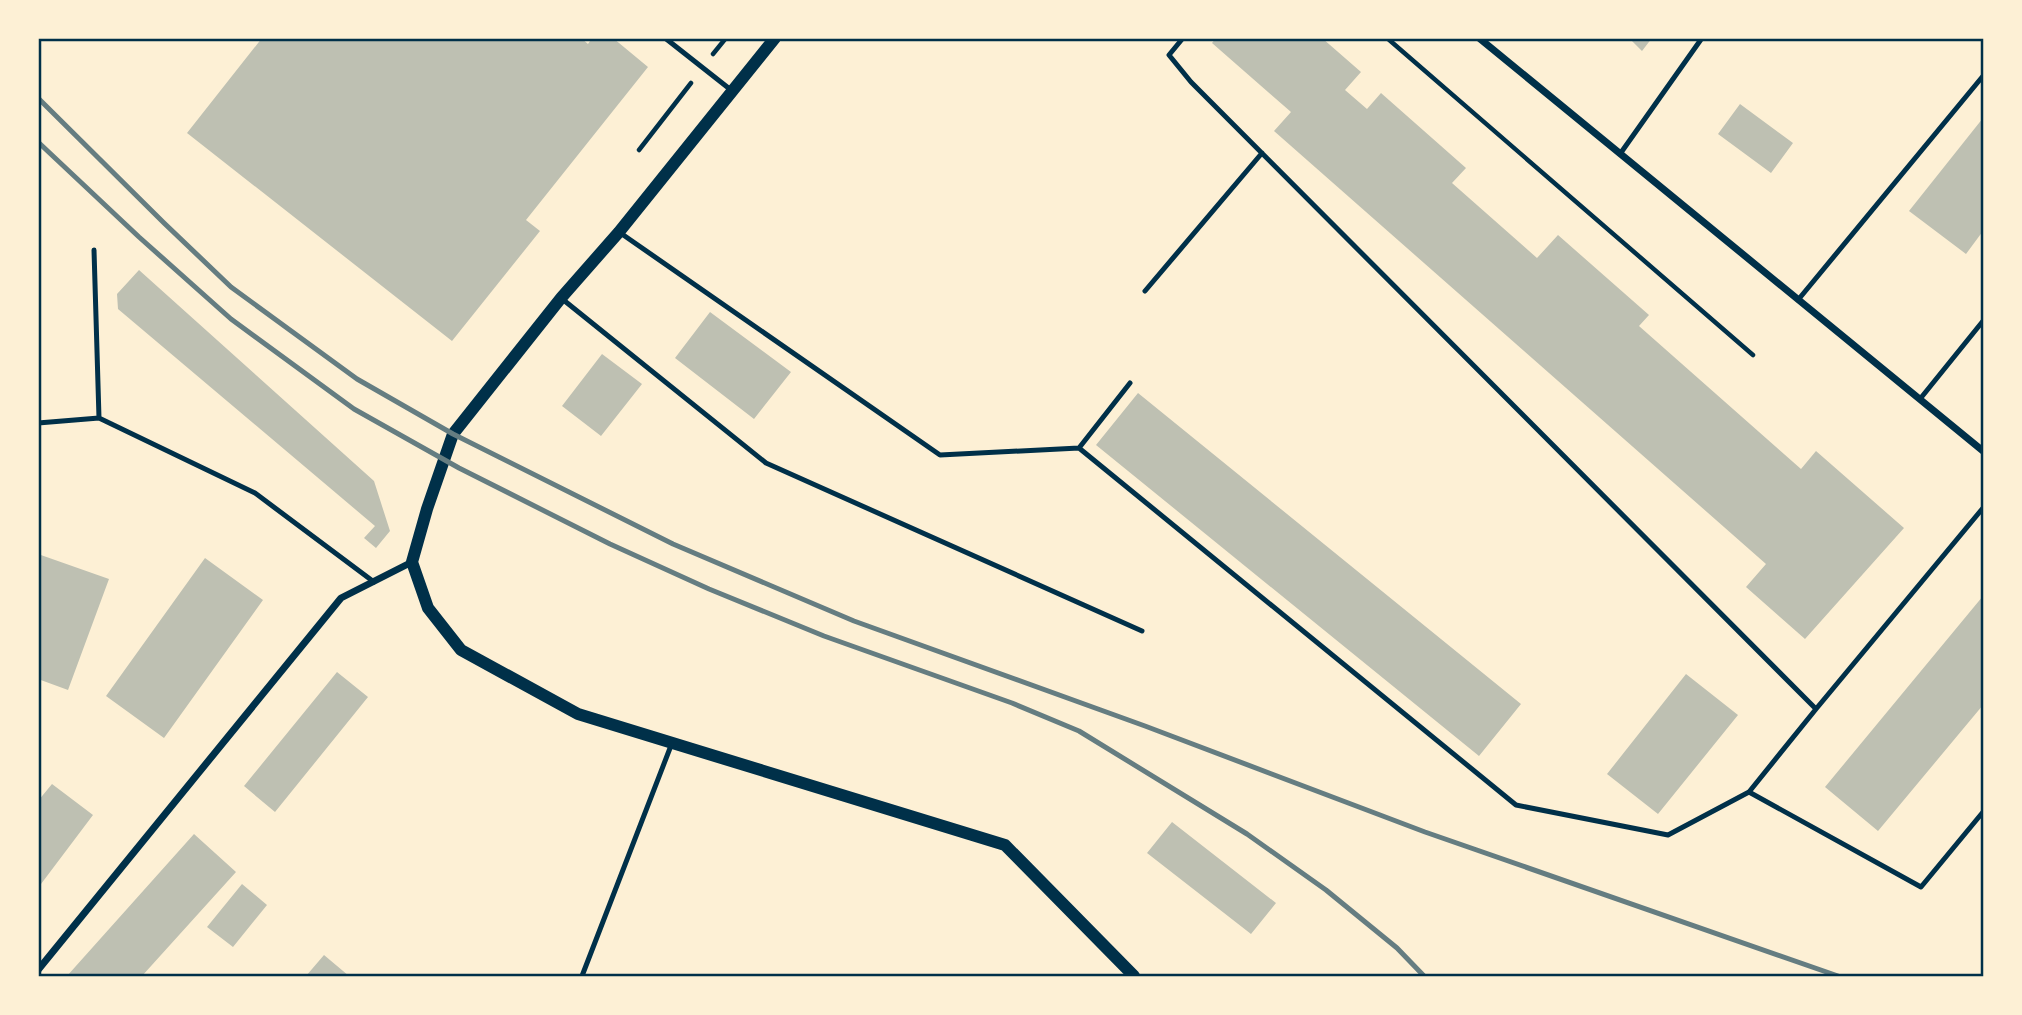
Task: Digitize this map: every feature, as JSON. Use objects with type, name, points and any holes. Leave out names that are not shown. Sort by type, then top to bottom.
[{"type":"street","points":[[775,38],[734,92],[561,298],[453,434],[412,562],[428,608],[461,650],[578,714],[1005,845],[1134,976]]},
{"type":"street","points":[[1479,38],[1983,451]]},
{"type":"street","points":[[1976,445],[1983,436]]},
{"type":"street","points":[[38,970],[341,598],[412,562]]},
{"type":"lane","points":[[665,38],[734,92]]},
{"type":"lane","points":[[1183,38],[1169,55],[1191,82],[1816,709]]},
{"type":"lane","points":[[1620,154],[1702,38]]},
{"type":"lane","points":[[1798,300],[1983,76]]},
{"type":"lane","points":[[1145,291],[1262,153]]},
{"type":"lane","points":[[619,232],[940,455],[1079,448],[1516,805],[1668,835],[1749,792],[1983,508]]},
{"type":"lane","points":[[94,250],[99,418]]},
{"type":"lane","points":[[561,298],[766,463],[1142,631]]},
{"type":"lane","points":[[1920,399],[1983,321]]},
{"type":"lane","points":[[1079,448],[1130,383]]},
{"type":"lane","points":[[38,423],[99,418],[255,493],[374,582]]},
{"type":"lane","points":[[582,976],[672,743]]},
{"type":"lane","points":[[1749,792],[1921,887],[1983,813]]},
{"type":"path","points":[[639,150],[726,38]]},
{"type":"path","points":[[1387,38],[1753,355]]},
{"type":"building","points":[[262,38],[581,38],[588,44],[592,38],[613,38],[648,67],[526,220],[540,231],[452,341],[187,133]]},
{"type":"building","points":[[1216,38],[1322,38],[1361,72],[1345,90],[1367,109],[1381,93],[1466,168],[1452,183],[1537,258],[1558,235],[1649,315],[1639,326],[1801,469],[1816,451],[1904,528],[1805,639],[1746,587],[1766,564],[1274,131],[1291,112],[1212,43]]},
{"type":"building","points":[[1629,38],[1652,38],[1642,51]]},
{"type":"building","points":[[1740,104],[1793,143],[1771,173],[1718,134]]},
{"type":"building","points":[[1983,118],[1983,231],[1966,254],[1909,211]]},
{"type":"building","points":[[139,270],[374,481],[390,531],[376,548],[364,538],[375,526],[118,309],[117,294]]},
{"type":"building","points":[[710,312],[791,372],[754,419],[675,358]]},
{"type":"building","points":[[602,354],[642,384],[601,436],[562,406]]},
{"type":"building","points":[[1138,393],[1521,704],[1479,756],[1096,445]]},
{"type":"building","points":[[38,554],[109,579],[68,690],[38,679]]},
{"type":"building","points":[[205,558],[263,600],[164,738],[106,696]]},
{"type":"building","points":[[1983,596],[1983,705],[1878,831],[1825,787]]},
{"type":"building","points":[[337,672],[368,697],[275,812],[244,786]]},
{"type":"building","points":[[1686,674],[1738,715],[1658,814],[1607,774]]},
{"type":"building","points":[[52,784],[93,815],[38,888],[38,801]]},
{"type":"building","points":[[1172,822],[1276,903],[1251,934],[1147,853]]},
{"type":"building","points":[[194,834],[236,872],[142,976],[67,976]]},
{"type":"building","points":[[242,884],[267,905],[233,947],[207,927]]},
{"type":"building","points":[[324,955],[349,976],[306,976]]},
{"type":"railway","points":[[38,98],[231,287],[357,379],[453,434],[673,544],[854,621],[1145,726],[1425,832],[1838,976]]},
{"type":"railway","points":[[38,142],[231,319],[354,409],[459,468],[610,544],[709,589],[824,636],[1012,703],[1079,731],[1247,834],[1326,890],[1397,948],[1424,976]]}]
